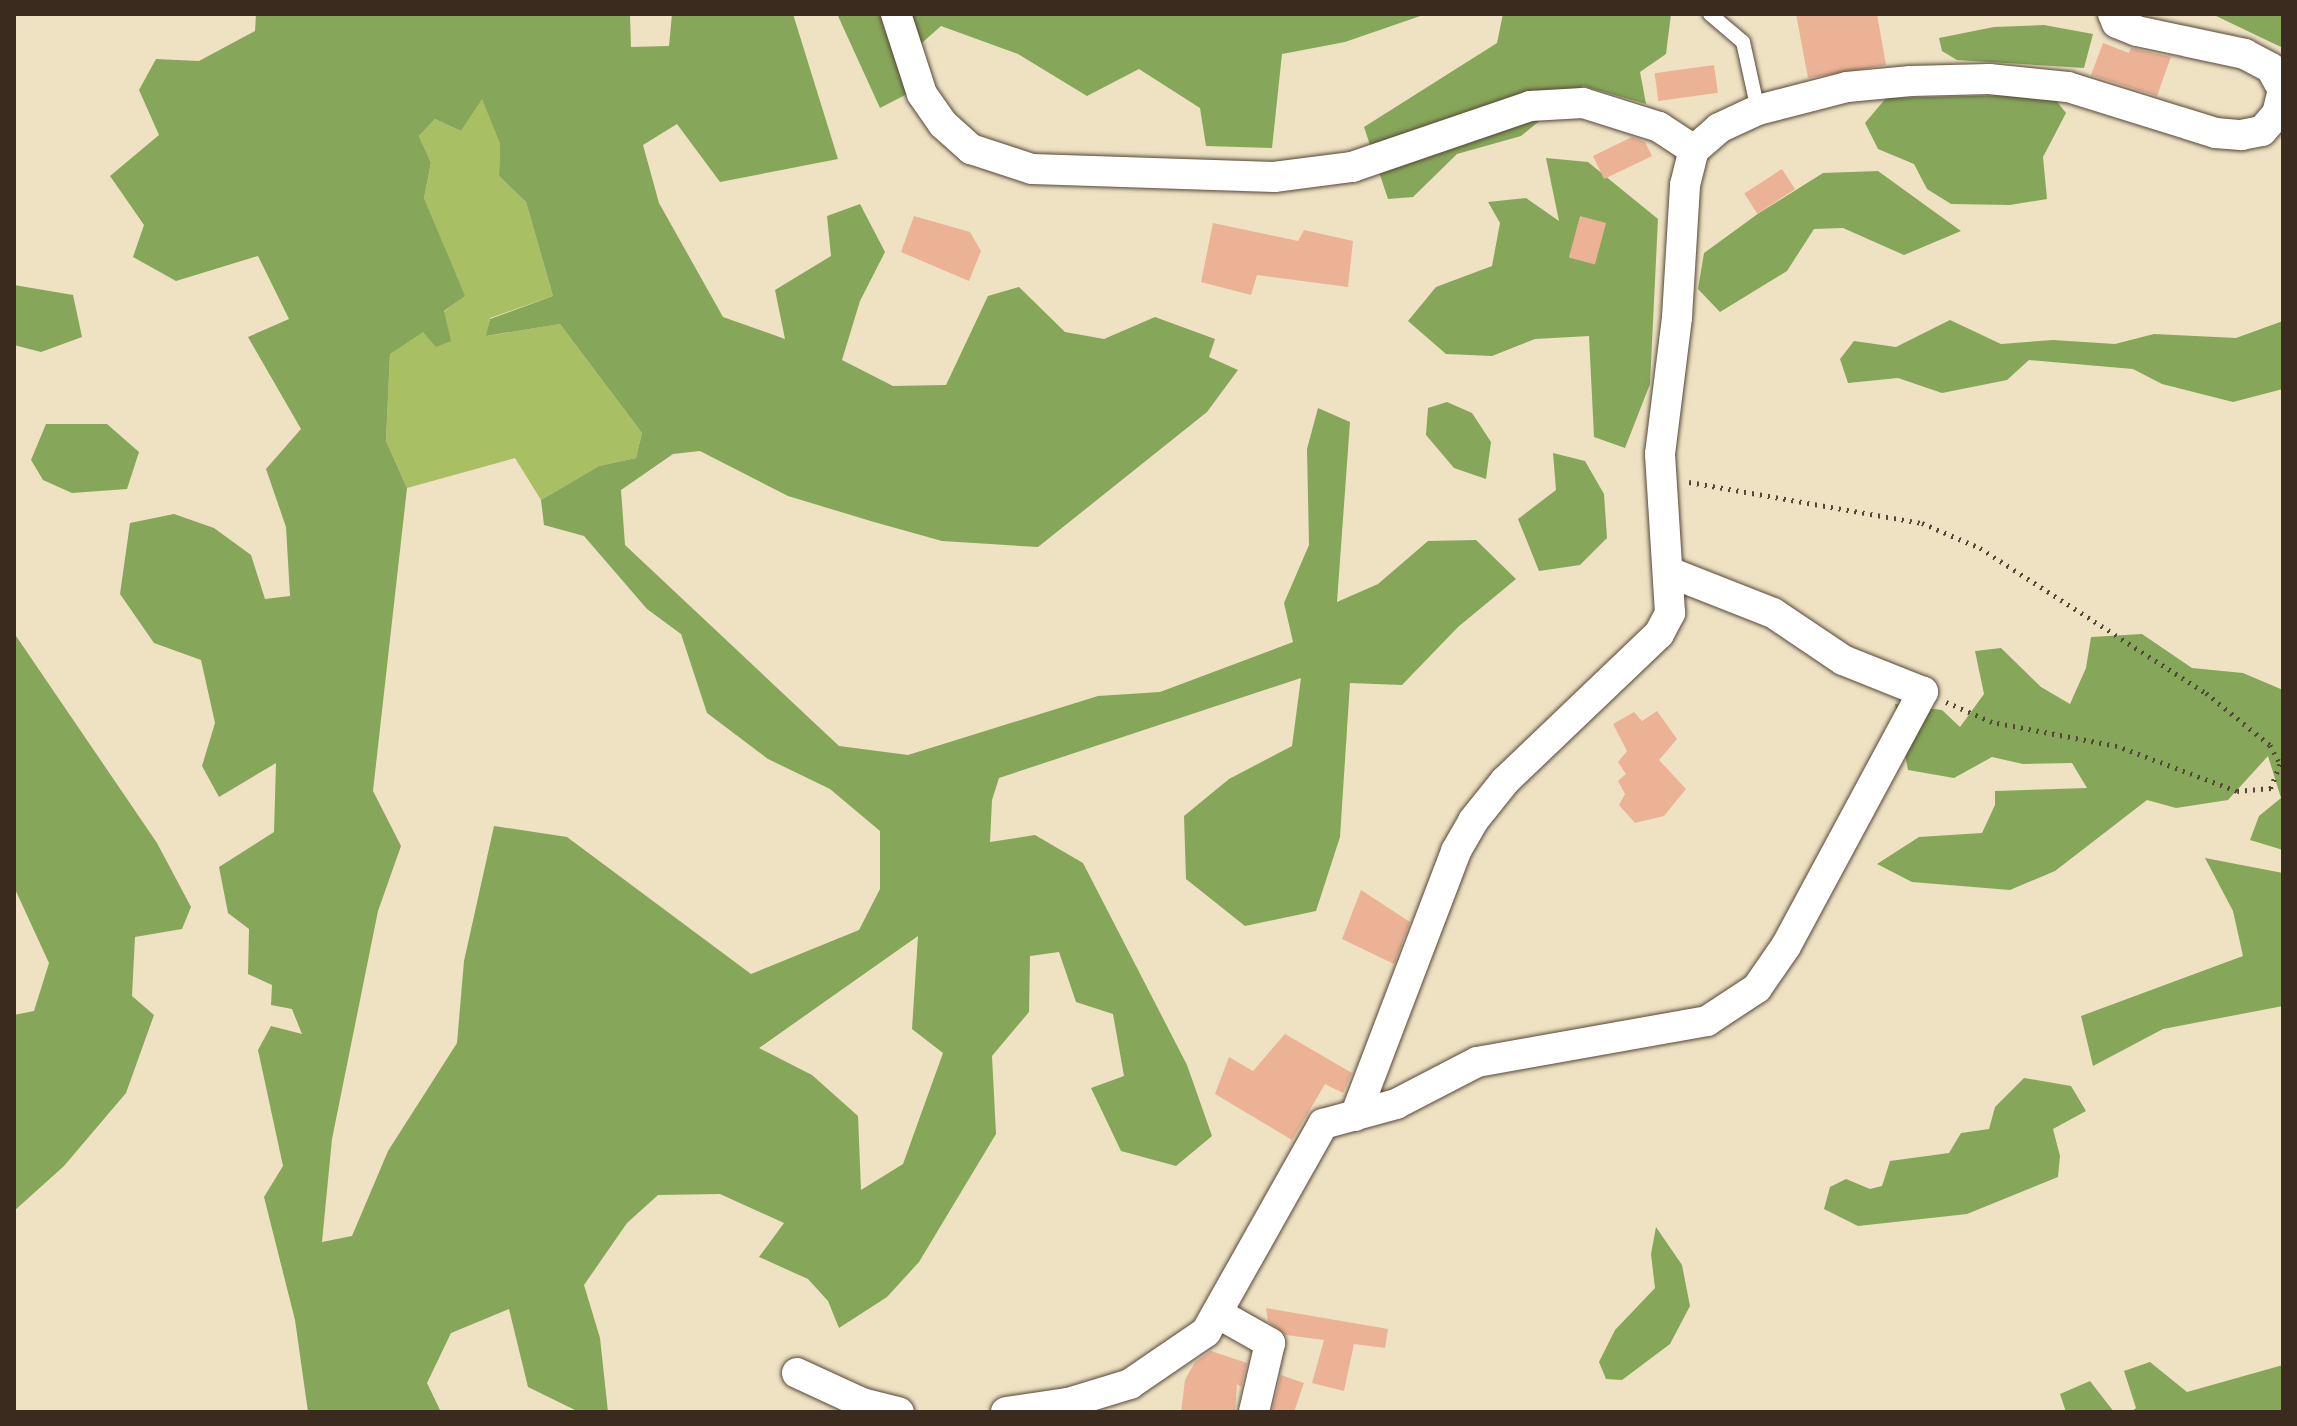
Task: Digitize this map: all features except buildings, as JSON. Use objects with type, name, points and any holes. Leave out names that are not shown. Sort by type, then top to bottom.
[{"type":"street","points":[[896,14],[922,94],[943,124],[971,149],[1032,169],[1274,177],[1352,167],[1530,106],[1583,103],[1659,127],[1694,150]]},
{"type":"street","points":[[1355,1116],[1468,831],[1505,781],[1659,634],[1670,613],[1660,482],[1685,185],[1694,150],[1719,128],[1758,110],[1847,87],[1989,79],[2068,87],[2216,133],[2262,131],[2277,114],[2283,90],[2271,68],[2245,54],[2137,31],[2117,23],[2113,14]]},
{"type":"street","points":[[1006,1412],[1068,1403],[1130,1384],[1206,1332],[1323,1124],[1396,1104],[1477,1062],[1707,1021],[1732,1009],[1757,988],[1786,946],[1923,692],[1843,660],[1773,613],[1669,572]]},
{"type":"street","points":[[1217,1313],[1270,1343],[1254,1412]]},
{"type":"street","points":[[797,1373],[862,1403],[899,1412]]},
{"type":"lane","points":[[1710,14],[1743,42],[1758,110]]},
{"type":"path","points":[[1660,482],[1715,483],[1840,505],[1922,523],[1980,548],[2206,693],[2270,745],[2280,764],[2271,788],[2237,791],[2117,746],[1992,722],[1923,692]]},
{"type":"green space","points":[[256,14],[630,14],[631,47],[669,46],[672,14],[793,14],[838,159],[720,182],[677,124],[643,145],[659,203],[723,317],[785,339],[775,290],[831,256],[827,216],[860,204],[885,252],[860,301],[842,360],[893,386],[946,385],[988,296],[1019,287],[1065,332],[1104,339],[1155,317],[1215,339],[1209,357],[1238,370],[1207,412],[1038,547],[942,541],[874,522],[788,496],[700,451],[673,454],[621,490],[625,545],[839,746],[908,755],[1098,696],[1160,692],[1293,642],[1284,603],[1309,545],[1307,449],[1318,408],[1350,422],[1337,602],[1378,584],[1428,541],[1476,540],[1516,579],[1458,627],[1402,685],[1350,683],[1340,837],[1316,911],[1245,926],[1186,879],[1184,816],[1229,779],[1292,746],[1301,678],[999,778],[992,800],[990,842],[1035,835],[1083,863],[1187,1065],[1212,1136],[1176,1166],[1121,1151],[1091,1088],[1124,1076],[1113,1014],[1076,1002],[1059,952],[1030,956],[1029,1012],[992,1056],[996,1134],[919,1262],[887,1297],[839,1328],[828,1301],[808,1279],[759,1257],[784,1223],[720,1194],[658,1195],[627,1223],[584,1285],[600,1338],[608,1412],[579,1412],[528,1387],[509,1309],[451,1333],[427,1383],[441,1412],[308,1412],[295,1320],[264,1197],[283,1166],[258,1050],[271,1026],[302,1034],[292,1009],[271,1005],[272,985],[248,974],[249,929],[228,913],[219,867],[274,832],[276,763],[219,797],[202,766],[215,723],[201,660],[154,643],[120,594],[130,523],[174,514],[214,528],[251,555],[265,599],[290,596],[286,527],[266,469],[301,429],[248,337],[289,319],[258,256],[176,281],[133,257],[144,225],[110,176],[159,135],[139,90],[156,59],[199,61],[255,31]],"holes":[[[482,99],[500,144],[499,176],[526,202],[553,296],[490,319],[486,336],[560,324],[642,433],[636,458],[599,466],[541,500],[544,525],[584,536],[647,609],[681,634],[707,713],[768,759],[830,789],[880,831],[880,889],[859,930],[751,974],[567,837],[494,826],[464,961],[457,1043],[388,1151],[352,1236],[322,1242],[332,1139],[378,911],[401,846],[373,791],[407,488],[386,441],[390,354],[423,332],[436,347],[451,341],[444,311],[465,296],[424,198],[431,163],[419,136],[435,119],[461,131]],[[918,936],[912,1029],[943,1053],[903,1164],[861,1190],[858,1116],[812,1075],[759,1048]]]},
{"type":"green space","points":[[1426,14],[1345,42],[1282,54],[1272,148],[1206,146],[1200,108],[1139,69],[1087,96],[1018,54],[941,26],[898,64],[909,93],[880,108],[838,16]]},
{"type":"green space","points":[[1503,14],[1671,14],[1666,54],[1640,72],[1646,104],[1583,86],[1521,136],[1457,154],[1413,197],[1388,199],[1364,127],[1497,43]]},
{"type":"green space","points":[[2192,14],[2283,14],[2283,48],[2214,15]]},
{"type":"green space","points":[[2044,25],[2093,34],[2084,68],[1957,60],[1942,51],[1939,38],[1994,27]]},
{"type":"green space","points":[[2051,94],[2066,113],[2043,157],[2047,199],[2010,205],[1951,204],[1927,189],[1914,164],[1878,149],[1865,123],[1886,98]]},
{"type":"green space","points":[[482,98],[500,144],[499,176],[526,202],[553,296],[490,318],[487,336],[560,324],[642,433],[636,458],[599,466],[541,500],[515,458],[407,488],[386,441],[390,354],[464,296],[424,198],[431,163],[419,136],[435,119],[461,131]]},
{"type":"green space","points":[[1546,158],[1588,162],[1658,219],[1650,384],[1625,448],[1594,437],[1589,336],[1535,339],[1492,356],[1446,354],[1408,321],[1436,287],[1492,266],[1500,223],[1488,202],[1526,198],[1559,221]]},
{"type":"green space","points":[[1878,171],[1961,231],[1904,255],[1843,228],[1814,229],[1787,271],[1720,312],[1698,289],[1704,253],[1759,213],[1823,173]]},
{"type":"green space","points":[[14,285],[73,295],[82,337],[41,352],[14,345]]},
{"type":"green space","points":[[1950,320],[2001,344],[2053,340],[2115,344],[2154,334],[2236,338],[2283,321],[2283,389],[2233,402],[2162,384],[2133,369],[2029,360],[2007,380],[1942,393],[1898,378],[1848,383],[1840,359],[1854,341],[1896,347]]},
{"type":"green space","points":[[1447,402],[1472,413],[1491,442],[1486,479],[1454,468],[1426,435],[1428,408]]},
{"type":"green space","points":[[46,424],[107,424],[139,452],[127,489],[72,493],[43,480],[31,460]]},
{"type":"green space","points":[[1553,453],[1585,461],[1604,494],[1607,538],[1580,565],[1539,571],[1518,519],[1556,490]]},
{"type":"green space","points":[[14,633],[157,843],[191,907],[182,929],[135,937],[132,996],[154,1015],[126,1093],[64,1166],[14,1211],[14,1015],[34,1011],[49,963],[14,887]]},
{"type":"green space","points":[[2142,634],[2192,668],[2243,673],[2283,690],[2283,850],[2250,840],[2259,816],[2281,798],[2268,756],[2228,800],[2176,808],[2147,800],[2055,871],[2010,890],[1912,882],[1877,864],[1919,837],[1982,833],[1995,805],[1995,791],[2087,788],[2072,763],[2023,764],[1992,757],[1954,778],[1908,770],[1895,704],[1942,710],[1960,727],[1984,694],[1975,651],[2001,648],[2041,687],[2070,704],[2086,668],[2091,637]]},
{"type":"green space","points":[[2205,858],[2283,873],[2283,1006],[2163,1029],[2093,1066],[2081,1016],[2243,956],[2233,911]]},
{"type":"green space","points":[[2024,1078],[2071,1086],[2086,1111],[2053,1129],[2060,1156],[2058,1177],[1967,1214],[1858,1226],[1824,1209],[1830,1187],[1846,1179],[1870,1189],[1882,1186],[1890,1161],[1949,1153],[1961,1133],[1989,1129],[1995,1107]]},
{"type":"green space","points":[[1656,1227],[1682,1265],[1690,1306],[1670,1344],[1622,1380],[1606,1379],[1599,1362],[1615,1330],[1655,1288],[1651,1254]]},
{"type":"green space","points":[[2150,1362],[2187,1392],[2283,1365],[2283,1412],[2131,1412],[2136,1408],[2124,1371]]},
{"type":"green space","points":[[2090,1381],[2114,1412],[2066,1412],[2060,1394]]}]
